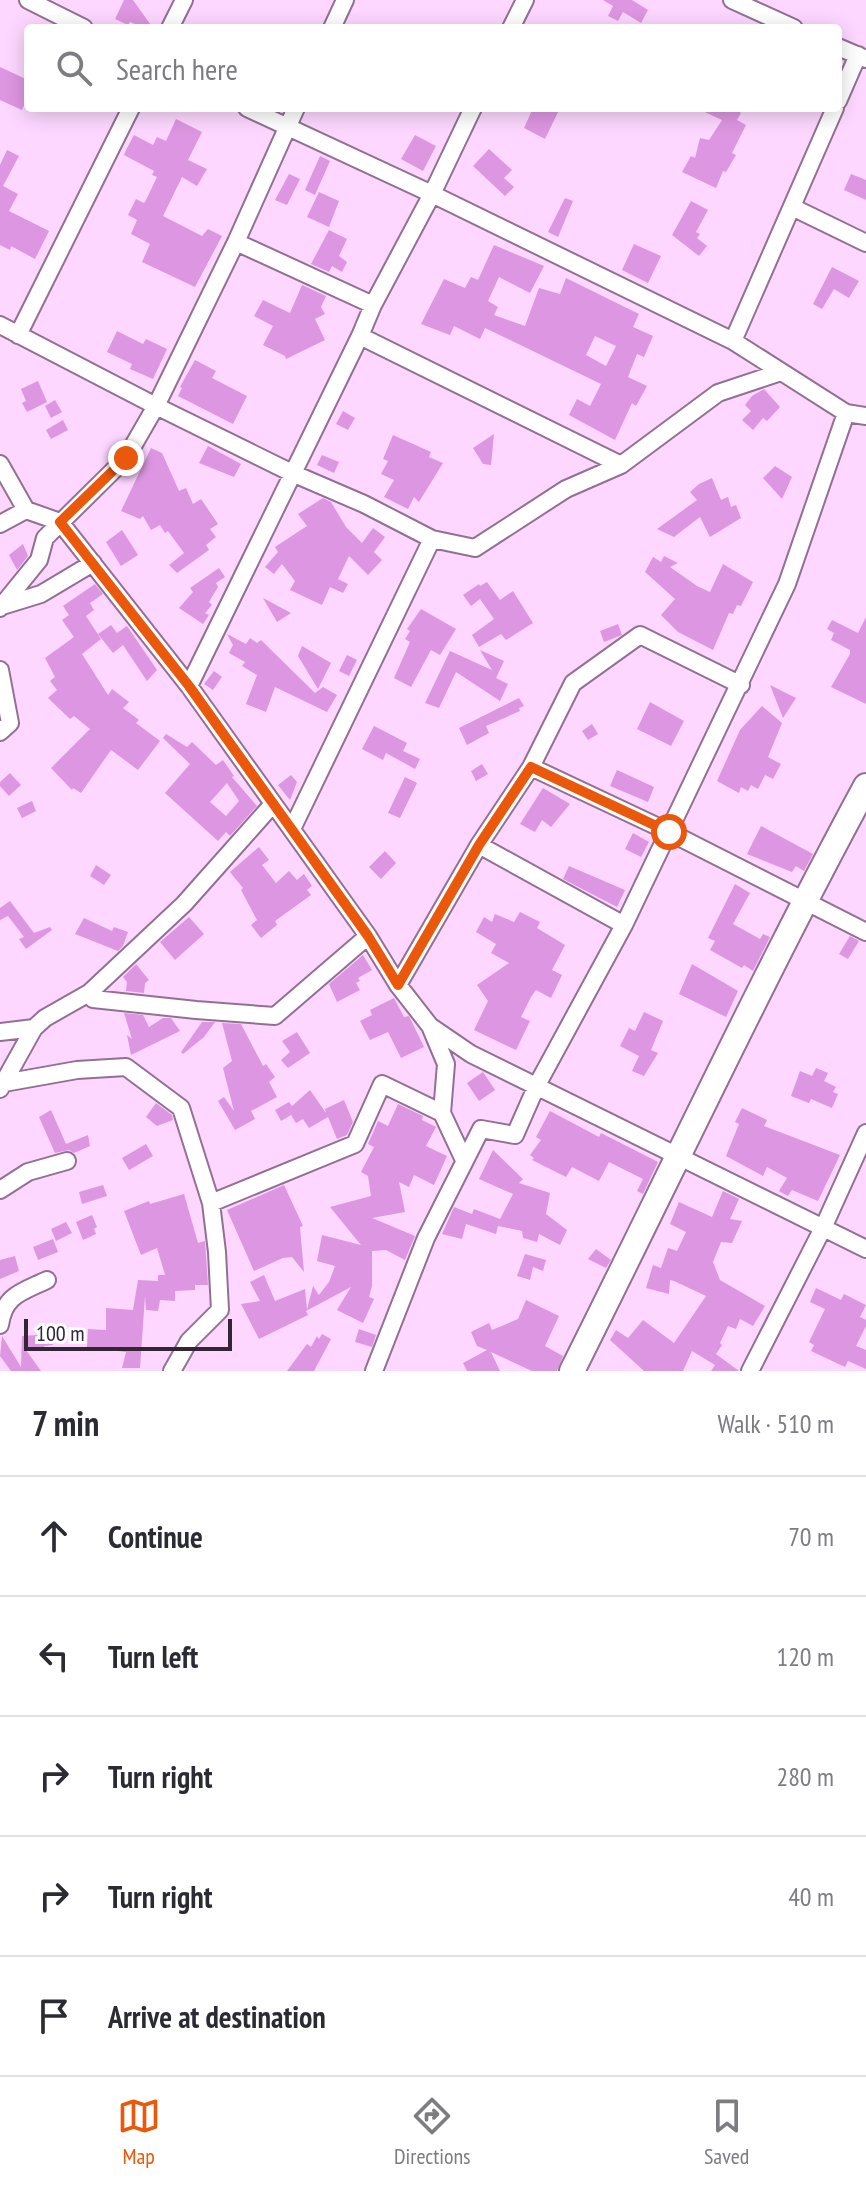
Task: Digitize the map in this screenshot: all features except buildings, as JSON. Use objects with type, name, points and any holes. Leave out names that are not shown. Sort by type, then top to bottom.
[{"type":"street","points":[[28,0],[76,24]]},
{"type":"street","points":[[172,24],[184,0]]},
{"type":"street","points":[[334,24],[345,0]]},
{"type":"street","points":[[513,24],[525,0]]},
{"type":"street","points":[[732,0],[759,7],[787,24]]},
{"type":"street","points":[[842,49],[862,57],[842,94]]},
{"type":"street","points":[[18,335],[129,112]]},
{"type":"street","points":[[255,112],[432,194],[733,341],[846,413],[866,416]]},
{"type":"street","points":[[0,609],[39,560],[45,538],[126,458],[156,406],[236,242],[294,112]]},
{"type":"street","points":[[189,686],[373,305],[471,112]]},
{"type":"street","points":[[733,341],[833,112]]},
{"type":"street","points":[[792,207],[866,243]]},
{"type":"street","points":[[236,242],[373,305]]},
{"type":"street","points":[[0,325],[156,406],[432,539],[475,548],[566,489],[621,465],[718,393],[781,372]]},
{"type":"street","points":[[360,336],[621,465]]},
{"type":"street","points":[[374,1371],[426,1238],[481,1129],[515,1135],[537,1085],[624,925],[787,584],[846,413]]},
{"type":"street","points":[[0,464],[26,510],[60,522],[189,686],[430,1026],[446,1064],[442,1113],[464,1160]]},
{"type":"street","points":[[0,524],[26,510]]},
{"type":"street","points":[[292,829],[432,539]]},
{"type":"street","points":[[0,609],[41,594],[93,563]]},
{"type":"street","points":[[398,985],[479,845],[531,767],[573,683],[640,635],[741,685]]},
{"type":"street","points":[[0,670],[10,723],[0,732]]},
{"type":"street","points":[[531,767],[669,832],[866,932]]},
{"type":"street","points":[[572,1371],[804,902],[866,786]]},
{"type":"street","points":[[2,1086],[34,1028],[45,1018],[89,993],[184,904],[273,804]]},
{"type":"street","points":[[479,845],[624,925]]},
{"type":"street","points":[[89,993],[93,999],[275,1016],[368,936]]},
{"type":"street","points":[[430,1026],[471,1054],[866,1249]]},
{"type":"street","points":[[0,1032],[34,1028]]},
{"type":"street","points":[[2,1086],[77,1070],[126,1067],[181,1108],[211,1203],[220,1310],[189,1341],[172,1371]]},
{"type":"street","points":[[211,1203],[355,1144],[382,1084],[442,1113]]},
{"type":"street","points":[[750,1371],[823,1228],[866,1133]]},
{"type":"street","points":[[0,1190],[28,1172],[67,1161]]},
{"type":"street","points":[[0,1325],[9,1300],[47,1280]]},
{"type":"route","points":[[126,458],[60,522],[189,686],[368,936],[398,985],[479,845],[531,767],[669,832]]}]
